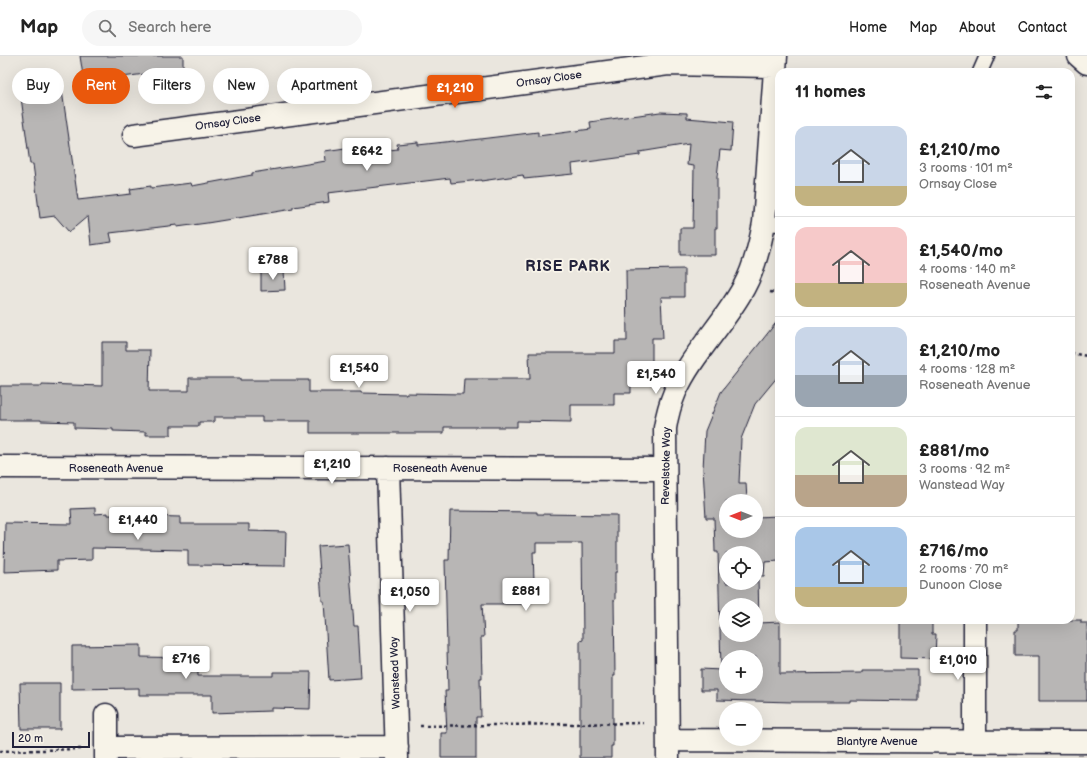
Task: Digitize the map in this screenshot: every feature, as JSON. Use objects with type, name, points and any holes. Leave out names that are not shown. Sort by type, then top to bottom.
[{"type":"street","points":[[1079,56],[1087,63]]},
{"type":"street","name":"Ornsay Close","points":[[134,135],[668,64],[776,61]]},
{"type":"street","name":"Revelstoke Way","points":[[668,740],[665,428],[669,409],[675,392],[686,372],[744,287],[760,246],[771,224],[775,94]]},
{"type":"street","name":"Roseneath Avenue","points":[[0,467],[665,469]]},
{"type":"street","name":"Wanstead Way","points":[[388,468],[397,753]]},
{"type":"street","points":[[975,624],[975,741]]},
{"type":"street","points":[[106,715],[106,753],[397,753]]},
{"type":"street","name":"Blantyre Avenue","points":[[668,740],[1087,742]]},
{"type":"lane","points":[[982,68],[986,56]]},
{"type":"path","points":[[1075,354],[1087,356]]},
{"type":"path","points":[[397,726],[668,740]]},
{"type":"path","points":[[0,751],[106,753]]},
{"type":"building","points":[[80,56],[183,56],[183,68],[138,68],[138,75],[130,76],[130,68],[82,68]]},
{"type":"building","points":[[22,104],[64,104],[78,200],[131,194],[130,189],[151,186],[151,188],[191,183],[192,186],[252,175],[252,173],[326,161],[325,151],[345,148],[346,155],[398,149],[397,144],[418,142],[418,145],[455,142],[538,132],[538,136],[591,129],[590,122],[660,112],[687,113],[687,118],[733,122],[731,151],[720,150],[717,177],[717,228],[715,228],[715,255],[680,255],[680,228],[693,228],[694,166],[687,165],[689,144],[640,152],[640,155],[572,164],[573,174],[524,179],[523,175],[481,181],[451,183],[450,178],[328,193],[329,202],[207,223],[110,233],[112,242],[91,245],[88,216],[69,232],[55,216],[40,218],[33,164],[30,164]]},
{"type":"building","points":[[684,269],[684,297],[661,297],[663,338],[652,338],[652,364],[648,364],[648,374],[631,374],[631,393],[614,393],[614,405],[571,405],[571,422],[517,421],[517,427],[444,427],[444,433],[310,433],[310,421],[262,421],[262,417],[214,417],[214,422],[199,422],[199,426],[171,426],[171,435],[146,435],[146,432],[74,428],[74,422],[0,420],[0,386],[42,386],[42,384],[102,386],[102,342],[126,342],[126,350],[150,350],[149,391],[189,391],[189,378],[240,378],[240,380],[309,380],[309,392],[463,394],[464,379],[530,379],[529,353],[615,353],[615,341],[627,341],[626,270]]},
{"type":"building","points":[[284,270],[285,290],[261,291],[261,271]]},
{"type":"building","points":[[775,324],[775,380],[755,404],[741,439],[739,483],[746,483],[747,494],[719,494],[719,538],[763,538],[763,517],[775,516],[775,561],[765,562],[764,576],[763,546],[719,546],[719,590],[758,590],[758,598],[719,598],[718,552],[715,552],[714,518],[706,518],[703,469],[705,431],[721,392]]},
{"type":"building","points":[[95,508],[95,514],[108,513],[108,515],[180,517],[180,524],[249,524],[249,531],[286,532],[285,566],[188,565],[188,550],[92,548],[92,560],[57,561],[57,570],[4,572],[5,523],[72,524],[71,509]]},
{"type":"building","points":[[450,511],[617,515],[617,572],[615,572],[614,600],[615,676],[613,676],[613,746],[611,746],[611,758],[580,758],[580,641],[583,640],[582,543],[536,543],[536,552],[533,552],[534,581],[525,582],[525,604],[482,604],[484,637],[481,637],[481,717],[476,717],[476,758],[441,758],[441,733],[447,733],[445,691],[448,691],[445,560],[449,560]]},
{"type":"building","points":[[348,544],[354,626],[358,626],[361,678],[329,680],[324,601],[322,601],[318,546]]},
{"type":"building","points":[[1075,620],[1081,620],[1081,623],[1087,623],[1087,701],[1039,701],[1039,656],[1015,656],[1015,630],[1018,630],[1018,624],[1075,624]]},
{"type":"building","points":[[775,622],[775,624],[780,624],[780,674],[862,673],[862,670],[918,670],[918,701],[849,700],[849,702],[792,702],[717,700],[717,690],[701,690],[701,669],[719,670],[719,694],[763,694],[763,650],[720,650],[720,642],[763,642],[763,623]]},
{"type":"building","points":[[900,624],[932,624],[932,634],[936,634],[935,659],[900,658]]},
{"type":"building","points":[[141,645],[141,657],[198,658],[198,676],[273,676],[273,672],[311,672],[310,709],[271,708],[271,711],[212,713],[212,695],[139,695],[139,688],[72,689],[72,646]]},
{"type":"building","points":[[20,683],[60,683],[60,729],[21,729]]},
{"type":"district","name":"RISE PARK","points":[[568,266]]}]
